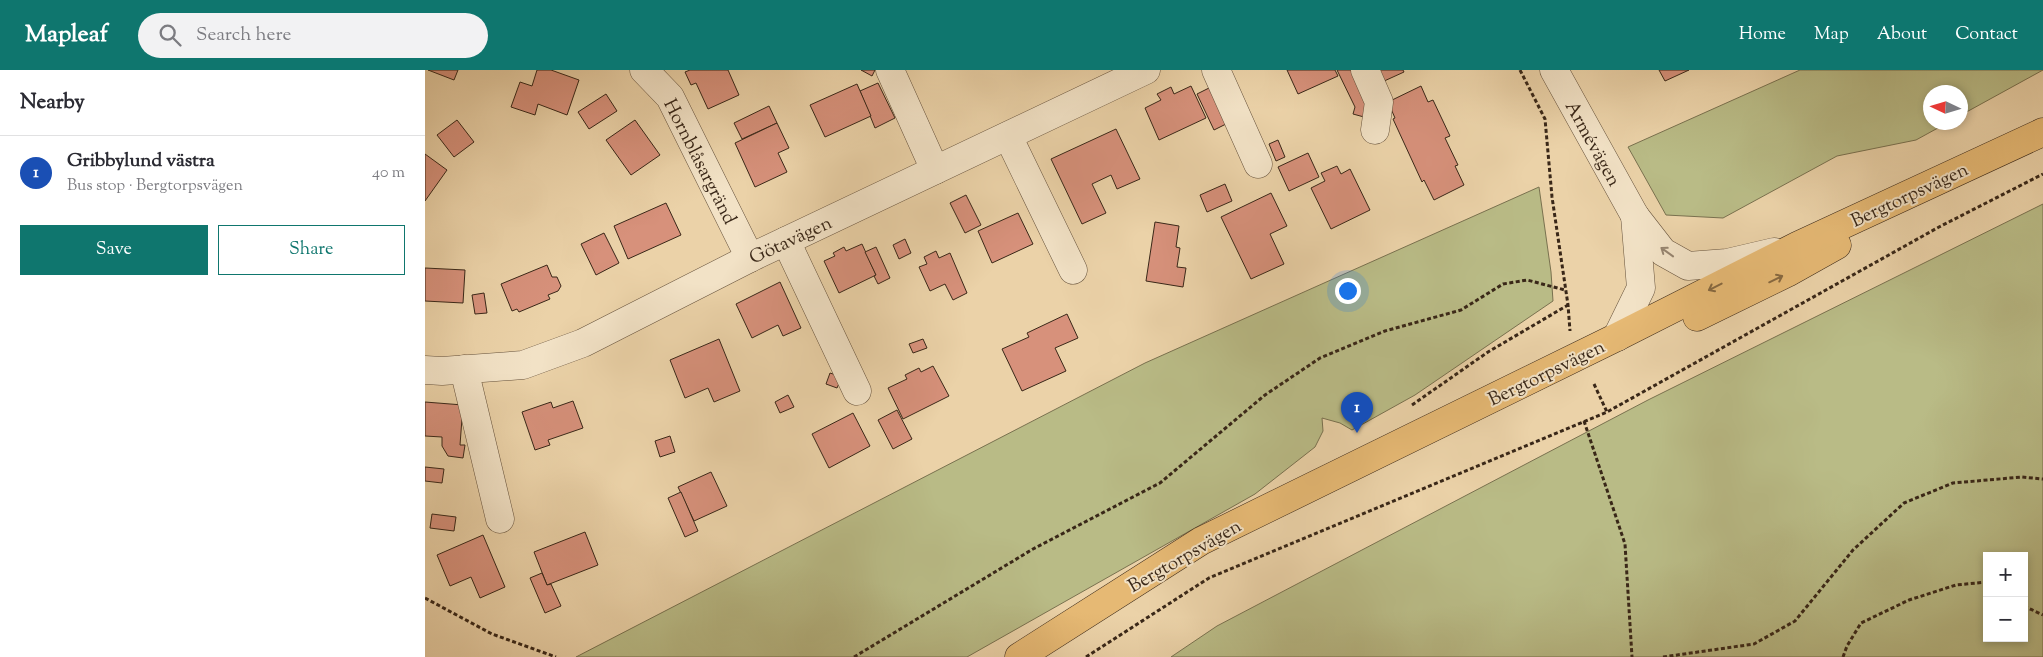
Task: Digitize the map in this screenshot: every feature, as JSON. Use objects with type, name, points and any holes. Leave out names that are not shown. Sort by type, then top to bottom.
[{"type":"main road","name":"Bergtorpsvägen","points":[[1019,657],[1201,541],[1617,337],[1797,246],[2043,132]]},
{"type":"main road","name":"Bergtorpsvägen","points":[[1102,604],[1207,557],[1787,273],[1997,154]]},
{"type":"street","name":"Hornblåsargränd","points":[[644,70],[670,97],[750,258]]},
{"type":"street","points":[[890,70],[935,170]]},
{"type":"street","name":"Götavägen","points":[[425,370],[442,371],[523,365],[583,343],[786,240],[1146,70]]},
{"type":"street","points":[[1216,70],[1258,164]]},
{"type":"street","points":[[1365,70],[1379,102],[1375,130]]},
{"type":"street","name":"Armévägen","points":[[1554,70],[1635,216],[1663,252],[1688,266],[1727,264],[1797,246]]},
{"type":"street","points":[[1008,136],[1073,270]]},
{"type":"street","name":"Armévägen","points":[[1617,337],[1641,288],[1635,216]]},
{"type":"street","points":[[786,240],[857,391]]},
{"type":"street","points":[[464,369],[500,519]]},
{"type":"path","points":[[1520,70],[1545,119],[1552,197],[1568,305],[1570,332]]},
{"type":"path","points":[[1086,657],[1209,578],[1607,412],[1939,227],[2043,174]]},
{"type":"path","points":[[854,657],[1033,549],[1160,483],[1265,395],[1320,358],[1385,331],[1461,310],[1503,284],[1527,280],[1565,290]]},
{"type":"path","points":[[1412,405],[1488,352],[1568,305]]},
{"type":"path","points":[[1595,384],[1607,412]]},
{"type":"path","points":[[1584,422],[1625,544],[1632,657]]},
{"type":"path","points":[[1663,657],[1754,644],[1795,621],[1853,550],[1904,503],[1953,483],[2022,477],[2043,479]]},
{"type":"path","points":[[1843,657],[1847,646],[1861,623],[1909,600],[1956,585],[1983,582]]},
{"type":"path","points":[[425,598],[492,634],[556,657]]},
{"type":"path","points":[[2028,608],[2043,615]]},
{"type":"path","points":[[1691,653],[1695,657]]},
{"type":"green space","points":[[1800,70],[2043,70],[1968,111],[1968,85],[1923,85],[1923,130],[1934,130],[1916,140],[1837,156],[1723,218],[1666,215],[1628,147]]},
{"type":"green space","points":[[1539,187],[1551,272],[1553,301],[1415,395],[1352,430],[1340,423],[1322,418],[1323,431],[1315,447],[1255,494],[967,657],[576,657],[1145,363]]},
{"type":"green space","points":[[2043,204],[2043,657],[1171,657],[1217,626],[1648,400]]},
{"type":"building","points":[[428,70],[458,70],[454,80]]},
{"type":"building","points":[[537,70],[551,70],[579,80],[567,115],[538,104],[535,115],[511,107],[520,82],[532,86]]},
{"type":"building","points":[[690,70],[728,70],[739,95],[708,109],[696,83],[691,85],[685,72]]},
{"type":"building","points":[[861,70],[875,70],[872,76]]},
{"type":"building","points":[[1287,70],[1335,70],[1338,76],[1298,94]]},
{"type":"building","points":[[1337,70],[1354,70],[1369,100],[1364,117],[1353,114],[1355,107]]},
{"type":"building","points":[[1376,70],[1403,70],[1404,72],[1382,82]]},
{"type":"building","points":[[1659,70],[1689,70],[1665,81]]},
{"type":"building","points":[[878,83],[895,118],[875,128],[860,91]]},
{"type":"building","points":[[857,84],[871,116],[825,137],[810,105]]},
{"type":"building","points":[[1191,86],[1206,118],[1159,140],[1145,108],[1161,100],[1157,94],[1171,87],[1174,94]]},
{"type":"building","points":[[1213,86],[1230,122],[1214,130],[1197,94]]},
{"type":"building","points":[[1421,86],[1428,102],[1433,100],[1450,136],[1445,138],[1458,165],[1455,166],[1464,185],[1434,200],[1424,180],[1422,182],[1393,119],[1395,118],[1388,102]]},
{"type":"building","points":[[606,94],[617,111],[589,129],[578,112]]},
{"type":"building","points":[[769,106],[777,123],[742,139],[734,123]]},
{"type":"building","points":[[457,120],[474,142],[454,157],[437,135]]},
{"type":"building","points":[[635,120],[660,155],[631,175],[606,140]]},
{"type":"building","points":[[777,123],[789,148],[778,153],[787,172],[755,187],[735,143]]},
{"type":"building","points":[[1116,129],[1140,179],[1117,189],[1111,175],[1092,184],[1106,213],[1082,224],[1051,159]]},
{"type":"building","points":[[1278,140],[1285,157],[1276,161],[1269,144]]},
{"type":"building","points":[[1308,153],[1319,177],[1289,191],[1278,167]]},
{"type":"building","points":[[425,154],[447,170],[425,201]]},
{"type":"building","points":[[1337,166],[1341,174],[1350,169],[1370,210],[1331,229],[1311,188],[1325,181],[1321,173]]},
{"type":"building","points":[[1225,184],[1232,201],[1207,212],[1200,195]]},
{"type":"building","points":[[1271,193],[1287,226],[1270,234],[1284,264],[1251,279],[1221,217]]},
{"type":"building","points":[[966,195],[981,225],[965,233],[950,203]]},
{"type":"building","points":[[666,203],[681,235],[628,259],[614,226]]},
{"type":"building","points":[[1018,213],[1033,244],[992,263],[978,231]]},
{"type":"building","points":[[1155,222],[1179,226],[1176,247],[1180,248],[1177,267],[1186,268],[1183,287],[1146,281]]},
{"type":"building","points":[[604,233],[619,263],[596,275],[581,244]]},
{"type":"building","points":[[905,239],[911,253],[899,259],[893,245]]},
{"type":"building","points":[[862,244],[876,275],[839,293],[824,261],[835,256],[833,253],[844,247],[846,251]]},
{"type":"building","points":[[876,247],[890,278],[878,284],[874,276],[876,275],[865,252]]},
{"type":"building","points":[[936,251],[939,258],[950,253],[967,293],[953,300],[945,284],[930,291],[919,267],[927,264],[924,257]]},
{"type":"building","points":[[547,265],[552,277],[557,277],[561,286],[558,291],[548,295],[550,299],[519,312],[517,309],[512,311],[501,284]]},
{"type":"building","points":[[425,268],[465,270],[463,303],[425,301]]},
{"type":"building","points":[[780,282],[801,328],[783,336],[778,325],[752,338],[736,304]]},
{"type":"building","points":[[484,293],[487,313],[475,314],[472,295]]},
{"type":"building","points":[[1067,314],[1078,338],[1055,348],[1066,371],[1022,391],[1002,349],[1029,337],[1027,333]]},
{"type":"building","points":[[719,339],[740,391],[714,402],[708,388],[685,398],[670,360]]},
{"type":"building","points":[[923,339],[927,348],[913,353],[909,344]]},
{"type":"building","points":[[933,366],[949,396],[903,419],[888,388],[907,379],[905,375],[919,368],[921,372]]},
{"type":"building","points":[[830,373],[842,377],[837,388],[826,384]]},
{"type":"building","points":[[788,395],[794,407],[780,413],[775,402]]},
{"type":"building","points":[[573,401],[583,428],[548,440],[550,445],[535,450],[522,412],[551,402],[553,408]]},
{"type":"building","points":[[425,402],[463,405],[460,445],[465,445],[463,458],[448,456],[442,446],[442,437],[425,436]]},
{"type":"building","points":[[897,410],[912,439],[893,449],[878,420]]},
{"type":"building","points":[[853,413],[870,446],[829,468],[812,434]]},
{"type":"building","points":[[670,436],[675,452],[660,457],[655,441]]},
{"type":"building","points":[[425,467],[444,469],[442,483],[425,481]]},
{"type":"building","points":[[711,472],[727,506],[694,521],[678,487]]},
{"type":"building","points":[[681,492],[698,531],[685,537],[668,498]]},
{"type":"building","points":[[432,514],[456,517],[454,531],[430,528]]},
{"type":"building","points":[[585,532],[598,565],[547,585],[534,552]]},
{"type":"building","points":[[483,535],[505,587],[480,598],[471,577],[450,586],[437,555]]},
{"type":"building","points":[[542,573],[547,585],[551,584],[561,606],[545,613],[530,578]]},
{"type":"place","name":"Gribbylund västra","points":[[1357,433]]}]
